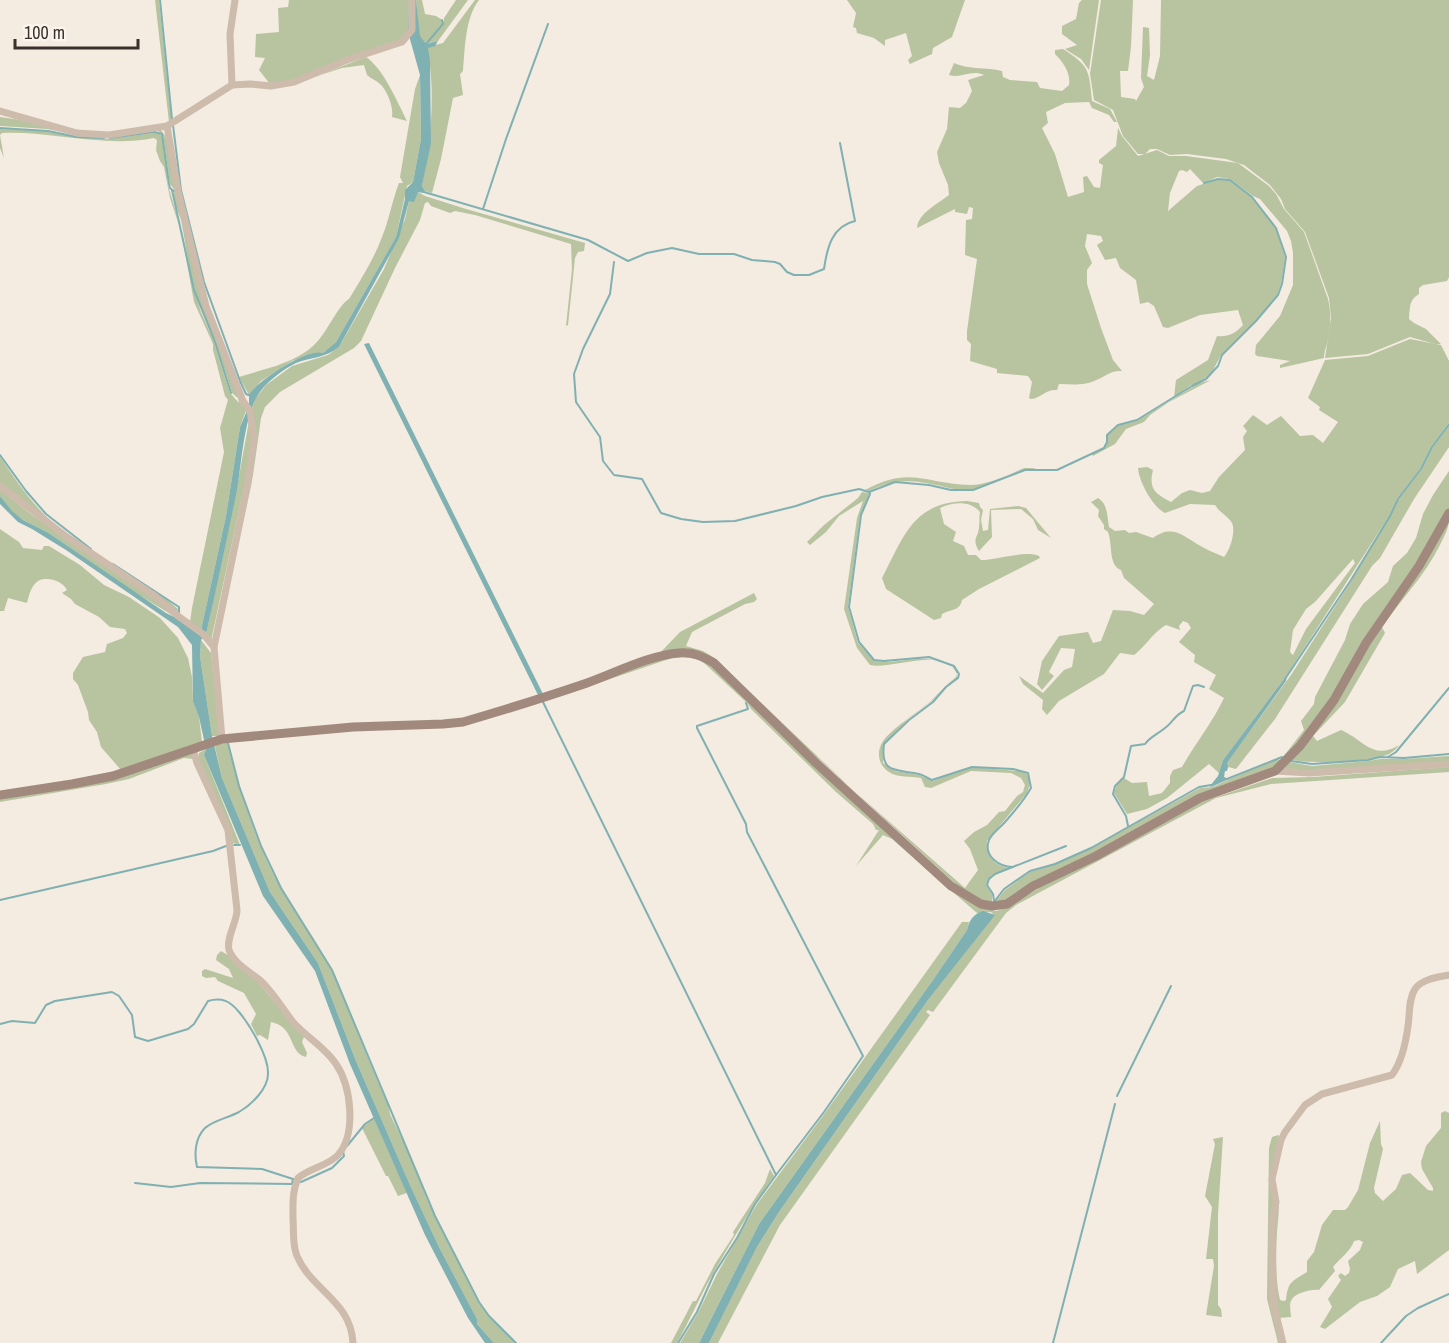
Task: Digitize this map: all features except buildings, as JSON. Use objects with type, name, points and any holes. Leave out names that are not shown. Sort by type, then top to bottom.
[{"type":"street","points":[[232,85],[230,34],[235,0]]},
{"type":"street","points":[[0,111],[77,133],[109,135],[167,126],[232,85],[271,86],[294,82],[347,60],[402,42],[412,30],[412,0]]},
{"type":"street","points":[[167,126],[178,191],[206,306],[243,401],[250,411],[254,438],[248,483],[214,647],[221,740]]},
{"type":"street","points":[[0,486],[67,537],[155,596],[203,634],[214,647]]},
{"type":"street","points":[[1275,771],[1300,746],[1334,700],[1366,643],[1419,566],[1449,513]]},
{"type":"street","points":[[0,795],[113,776],[221,740],[353,727],[463,722],[584,684],[654,658],[691,652],[714,663],[816,763],[951,886],[966,897],[992,906],[1007,904],[1034,886],[1096,856],[1200,798],[1275,771],[1309,773],[1449,764]]},
{"type":"street","points":[[193,748],[197,763],[228,830],[237,910],[237,918],[228,946],[230,952],[270,992],[306,1036],[336,1062],[345,1082],[351,1112],[344,1142],[337,1156],[298,1178],[293,1201],[294,1246],[308,1274],[344,1312],[353,1343]]},
{"type":"street","points":[[1283,1343],[1274,1306],[1272,1222],[1276,1202],[1272,1179],[1285,1132],[1305,1105],[1322,1094],[1392,1075],[1408,1028],[1414,990],[1429,980],[1449,975]]},
{"type":"green space","points":[[155,0],[159,0],[172,122],[169,122]]},
{"type":"green space","points":[[289,0],[409,0],[408,32],[400,42],[292,80],[270,84],[259,70],[265,58],[255,57],[256,34],[279,32],[278,8],[288,7]]},
{"type":"green space","points":[[416,0],[422,0],[425,14],[436,16],[444,21],[456,0],[468,0],[438,41],[425,44],[419,36]]},
{"type":"green space","points":[[475,0],[479,0],[468,24],[463,71],[460,74],[463,95],[453,98],[432,193],[425,191],[422,186],[428,153],[432,99],[427,47],[443,43]]},
{"type":"green space","points":[[847,0],[965,0],[952,37],[933,48],[932,54],[910,64],[908,60],[912,56],[906,33],[885,40],[885,46],[874,38],[857,33],[856,28],[853,27],[856,13]]},
{"type":"green space","points":[[1082,0],[1099,0],[1089,70],[1081,59],[1065,49],[1077,45],[1062,34],[1062,26],[1076,19],[1079,3]]},
{"type":"green space","points":[[1101,0],[1133,0],[1128,71],[1120,71],[1121,97],[1136,101],[1144,87],[1141,78],[1143,27],[1149,28],[1150,55],[1147,76],[1154,80],[1160,56],[1161,0],[1449,0],[1449,277],[1447,281],[1423,285],[1419,288],[1419,294],[1411,304],[1409,319],[1426,329],[1441,344],[1410,337],[1368,354],[1325,358],[1331,318],[1329,298],[1305,232],[1285,209],[1281,199],[1270,185],[1244,165],[1226,159],[1187,154],[1170,155],[1157,149],[1138,154],[1123,136],[1113,110],[1094,100],[1090,74]]},
{"type":"green space","points":[[1063,49],[1083,64],[1086,69],[1092,101],[1110,109],[1117,122],[1114,122],[1109,115],[1092,108],[1089,102],[1065,103],[1046,112],[1048,123],[1042,128],[1055,154],[1068,197],[1084,192],[1083,177],[1087,176],[1094,187],[1100,188],[1103,165],[1099,163],[1099,160],[1116,146],[1118,128],[1138,156],[1157,150],[1169,156],[1238,163],[1269,186],[1284,209],[1304,232],[1328,299],[1330,314],[1330,329],[1324,358],[1280,368],[1280,365],[1290,361],[1257,356],[1255,354],[1256,345],[1280,316],[1293,285],[1293,253],[1287,231],[1260,199],[1230,179],[1217,177],[1203,183],[1190,169],[1187,172],[1179,171],[1170,193],[1168,211],[1197,186],[1218,179],[1230,180],[1251,197],[1276,228],[1285,257],[1281,284],[1277,295],[1256,321],[1221,355],[1211,374],[1196,384],[1211,380],[1169,402],[1144,422],[1126,429],[1115,444],[1093,456],[1092,454],[1104,447],[1108,435],[1118,425],[1137,421],[1196,385],[1191,385],[1174,397],[1176,380],[1208,360],[1217,336],[1231,334],[1243,325],[1238,310],[1200,315],[1168,328],[1163,327],[1154,306],[1148,302],[1140,304],[1136,280],[1120,268],[1116,258],[1105,260],[1097,245],[1103,241],[1101,236],[1087,234],[1085,246],[1092,263],[1087,270],[1087,284],[1113,360],[1122,371],[1111,373],[1086,384],[1059,384],[1057,390],[1031,399],[1029,398],[1032,382],[1028,376],[997,373],[997,369],[970,361],[971,344],[967,340],[967,331],[977,259],[965,255],[966,220],[972,219],[973,208],[969,207],[967,214],[955,212],[955,209],[917,228],[925,213],[949,195],[937,152],[947,129],[949,107],[960,108],[966,103],[972,91],[968,80],[984,75],[975,73],[949,75],[954,63],[966,67],[1002,71],[1003,77],[1010,80],[1037,82],[1040,88],[1062,91],[1069,85],[1069,76],[1055,54],[1055,50]]},
{"type":"green space","points":[[366,57],[384,77],[407,121],[392,117],[391,104],[385,90],[367,75],[364,65],[342,68],[314,77]]},
{"type":"green space","points":[[420,75],[421,139],[413,182],[407,186],[396,237],[336,342],[323,353],[292,361],[261,381],[249,395],[239,377],[280,365],[299,356],[316,343],[341,306],[349,299],[371,261],[379,245],[399,183],[403,183],[400,177],[415,89]]},
{"type":"green space","points":[[0,117],[28,121],[77,134],[160,129],[166,137],[195,268],[247,408],[240,427],[226,516],[201,630],[190,622],[224,452],[220,428],[228,400],[225,396],[213,344],[194,302],[181,231],[170,198],[164,167],[156,150],[157,140],[154,138],[116,141],[21,133],[2,133],[0,135],[0,129],[37,130],[77,137],[108,139],[160,134],[163,138],[168,185],[182,233],[194,290],[213,339],[230,393],[239,403],[238,398],[232,393],[224,367],[193,284],[181,220],[174,200],[175,190],[170,184],[163,135],[158,131],[107,137],[77,135],[47,129],[0,126]]},
{"type":"green space","points":[[0,135],[4,158],[0,148]]},
{"type":"green space","points":[[418,192],[466,209],[585,243],[584,251],[578,252],[575,258],[568,325],[566,326],[572,269],[571,244],[475,215],[455,211],[450,213],[431,206],[428,202],[425,203],[420,220],[361,341],[354,348],[280,392],[265,407],[231,578],[249,482],[251,411],[256,398],[266,385],[292,366],[328,355],[339,347],[384,269],[405,219],[409,201]]},
{"type":"green space","points":[[1410,339],[1441,345],[1449,361],[1449,422],[1431,447],[1420,469],[1397,499],[1389,516],[1287,675],[1223,760],[1219,773],[1209,764],[1167,798],[1147,809],[1127,814],[1114,793],[1119,782],[1124,778],[1132,783],[1147,782],[1149,796],[1162,793],[1170,783],[1173,770],[1182,767],[1224,698],[1209,689],[1216,675],[1194,662],[1195,655],[1179,642],[1191,628],[1183,621],[1179,626],[1180,630],[1166,625],[1161,628],[1134,655],[1120,653],[1104,674],[1059,701],[1047,715],[1042,709],[1043,700],[1023,684],[1019,676],[1043,693],[1064,670],[1072,667],[1075,649],[1061,648],[1049,672],[1054,676],[1042,690],[1037,684],[1042,661],[1059,636],[1088,632],[1093,643],[1101,641],[1113,610],[1144,615],[1154,604],[1124,578],[1121,570],[1114,564],[1108,532],[1104,529],[1098,516],[1099,510],[1091,502],[1098,498],[1104,504],[1109,527],[1115,531],[1136,532],[1153,538],[1165,532],[1176,532],[1224,557],[1233,536],[1232,523],[1228,518],[1215,505],[1190,504],[1165,513],[1147,494],[1138,468],[1147,467],[1153,470],[1154,490],[1171,502],[1190,490],[1202,493],[1210,491],[1219,477],[1245,450],[1243,437],[1247,431],[1243,426],[1253,415],[1267,425],[1281,416],[1300,436],[1313,435],[1323,443],[1338,422],[1319,410],[1320,407],[1308,398],[1325,360],[1368,356]],"holes":[[[1353,559],[1355,563],[1306,629],[1293,655],[1290,652],[1293,630],[1306,609]]]},
{"type":"green space","points":[[249,421],[252,438],[245,482],[211,641],[206,634]]},
{"type":"green space","points":[[1449,425],[1449,447],[1414,499],[1380,558],[1372,566],[1275,719],[1236,769],[1228,767],[1226,764],[1291,675],[1352,580],[1399,499],[1422,469],[1433,447]]},
{"type":"green space","points":[[0,457],[44,515],[58,527],[0,485]]},
{"type":"green space","points":[[1024,468],[1039,470],[1022,471],[969,490],[904,481],[869,491],[865,490],[881,483],[906,477],[977,485]]},
{"type":"green space","points":[[1449,471],[1449,511],[1332,700],[1286,758],[1283,757],[1304,730],[1301,721],[1314,704],[1315,697],[1345,640],[1350,624],[1363,604],[1388,582],[1393,566],[1407,553],[1416,538],[1423,514]]},
{"type":"green space","points":[[0,489],[43,523],[156,600],[177,618],[126,587],[47,532],[12,512],[0,496]]},
{"type":"green space","points":[[862,492],[869,495],[860,516],[848,607],[858,643],[874,661],[936,660],[870,665],[857,648],[844,609],[857,518],[863,501],[839,516],[826,532],[810,545],[807,542]]},
{"type":"green space","points":[[967,501],[979,503],[983,510],[981,520],[983,531],[988,530],[990,509],[1018,506],[1026,508],[1051,538],[1038,530],[1033,519],[1021,509],[991,510],[992,537],[979,551],[975,540],[979,530],[980,512],[971,505],[961,503],[940,508],[944,524],[956,532],[953,541],[964,546],[968,555],[976,555],[981,560],[1026,554],[1033,554],[1040,558],[979,589],[962,600],[957,608],[934,620],[886,589],[882,578],[912,524],[934,508],[949,503]]},
{"type":"green space","points":[[1449,519],[1446,532],[1434,557],[1382,627],[1385,633],[1345,702],[1313,736],[1317,741],[1341,730],[1375,750],[1382,751],[1399,745],[1389,754],[1381,757],[1355,761],[1325,762],[1290,759],[1369,643]]},
{"type":"green space","points":[[0,529],[19,542],[23,548],[42,550],[44,546],[49,546],[80,565],[104,585],[129,597],[160,618],[178,638],[188,658],[192,677],[193,702],[199,717],[202,742],[121,770],[101,747],[97,732],[89,720],[78,685],[73,679],[73,673],[83,657],[105,652],[107,644],[123,638],[127,633],[125,629],[110,627],[99,617],[75,604],[62,593],[67,590],[65,587],[50,579],[36,583],[27,603],[8,598],[4,611],[0,611]]},
{"type":"green space","points":[[96,555],[166,599],[178,609],[177,613]]},
{"type":"green space","points":[[754,593],[757,599],[754,602],[745,604],[692,632],[686,646],[713,657],[854,791],[965,888],[978,870],[970,849],[964,841],[987,825],[999,812],[1005,811],[1023,792],[1025,785],[1021,778],[1011,773],[971,771],[931,788],[925,787],[921,778],[900,776],[889,772],[881,763],[879,755],[880,747],[886,738],[898,726],[932,700],[957,674],[957,678],[932,701],[908,719],[884,744],[883,763],[895,771],[919,775],[933,781],[972,767],[1026,773],[1030,783],[1027,793],[987,841],[992,860],[1010,868],[988,881],[986,885],[992,894],[992,903],[979,899],[959,887],[704,654],[658,655],[680,632]]},
{"type":"green space","points":[[201,640],[211,653],[220,736],[212,736],[200,656]]},
{"type":"green space","points":[[688,654],[701,658],[715,667],[825,774],[955,890],[979,907],[996,911],[1006,908],[1052,880],[1202,802],[1272,778],[1449,767],[1449,772],[1271,784],[1216,798],[1016,905],[1006,913],[933,1012],[928,1010],[926,1012],[930,1015],[780,1225],[718,1343],[709,1343],[757,1247],[779,1212],[928,1000],[994,915],[991,912],[977,913],[892,839],[883,835],[856,866],[879,830],[876,830],[873,824],[836,792],[747,703],[696,658],[672,658],[545,701],[544,698],[664,658]]},
{"type":"green space","points":[[227,741],[256,836],[282,890],[332,971],[428,1202],[478,1302],[516,1343],[494,1343],[477,1324],[477,1319],[439,1247],[356,1061],[318,963],[270,892],[222,778],[215,747]]},
{"type":"green space","points":[[206,749],[204,755],[240,845],[233,843],[231,832],[199,763],[199,753]]},
{"type":"green space","points":[[191,754],[194,759],[184,758],[129,779],[0,802],[0,797]]},
{"type":"green space","points":[[1449,756],[1449,762],[1309,771],[1283,770],[1289,762],[1312,766],[1380,759]]},
{"type":"green space","points":[[1276,759],[1282,760],[1275,768],[1198,796],[1006,901],[995,902],[1005,890],[1030,872],[1091,848],[1200,788],[1212,787]]},
{"type":"green space","points":[[962,922],[969,922],[967,930],[759,1224],[699,1343],[680,1343],[757,1204]]},
{"type":"green space","points":[[221,951],[256,980],[304,1037],[302,1042],[307,1053],[306,1057],[296,1051],[288,1034],[279,1025],[271,1022],[268,1040],[260,1035],[257,1036],[251,1024],[256,1014],[244,993],[218,981],[215,977],[202,976],[202,971],[205,969],[233,978],[229,969],[216,960]]},
{"type":"green space","points":[[1445,1111],[1449,1113],[1449,1250],[1417,1274],[1415,1261],[1398,1269],[1390,1287],[1377,1296],[1360,1302],[1325,1329],[1320,1327],[1332,1307],[1328,1299],[1341,1280],[1338,1276],[1341,1273],[1345,1276],[1349,1273],[1348,1261],[1360,1250],[1363,1242],[1354,1241],[1333,1267],[1335,1271],[1319,1290],[1307,1291],[1293,1298],[1290,1303],[1291,1317],[1278,1318],[1275,1305],[1276,1189],[1279,1206],[1276,1249],[1278,1292],[1280,1300],[1284,1301],[1291,1283],[1307,1272],[1307,1261],[1314,1252],[1322,1225],[1333,1210],[1345,1210],[1358,1190],[1370,1143],[1380,1121],[1383,1149],[1374,1188],[1375,1193],[1383,1201],[1396,1189],[1402,1175],[1410,1173],[1428,1190],[1433,1191],[1421,1162],[1426,1146],[1441,1128],[1441,1113]]},
{"type":"green space","points":[[374,1118],[407,1193],[398,1196],[362,1128]]},
{"type":"green space","points":[[1278,1135],[1270,1174],[1274,1202],[1270,1223],[1280,1343],[1278,1343],[1267,1299],[1269,1148],[1272,1137]]},
{"type":"green space","points":[[1223,1137],[1218,1214],[1218,1305],[1222,1317],[1206,1315],[1214,1266],[1213,1259],[1206,1259],[1212,1207],[1205,1196],[1215,1144],[1213,1139]]},
{"type":"green space","points":[[770,1169],[774,1176],[727,1249],[677,1343],[671,1343],[693,1301],[696,1301],[715,1264],[734,1235],[733,1232],[765,1183]]},
{"type":"water","points":[[409,0],[416,0],[420,36],[426,44],[438,41],[435,46],[428,48],[431,143],[422,186],[425,191],[418,192],[414,202],[409,201],[399,238],[339,347],[329,353],[287,368],[266,385],[257,397],[248,422],[237,490],[206,634],[201,640],[200,656],[212,736],[222,778],[270,892],[318,963],[356,1061],[410,1185],[477,1319],[477,1324],[494,1343],[485,1343],[468,1318],[425,1235],[350,1064],[315,971],[263,896],[204,755],[206,749],[193,702],[192,645],[178,627],[66,550],[18,522],[0,504],[0,496],[23,520],[47,532],[166,613],[201,630],[226,516],[240,427],[249,406],[249,395],[283,367],[306,355],[323,353],[336,342],[396,237],[405,190],[413,182],[421,139],[420,75],[408,32]]},
{"type":"water","points":[[369,343],[543,694],[538,695],[364,344]]},
{"type":"water","points":[[1287,675],[1286,681],[1227,763],[1228,767],[1224,777],[1229,779],[1211,787],[1218,776],[1223,760]]},
{"type":"water","points":[[983,911],[995,915],[928,1000],[779,1212],[757,1247],[709,1343],[699,1343],[759,1224],[933,980],[967,930],[972,918]]},
{"type":"waterway","points":[[160,0],[172,119]]},
{"type":"waterway","points":[[426,44],[443,24],[442,20]]},
{"type":"waterway","points":[[483,209],[548,24]]},
{"type":"waterway","points":[[173,125],[181,190],[204,282],[240,381],[246,394],[251,396]]},
{"type":"waterway","points":[[0,128],[104,138]]},
{"type":"waterway","points":[[110,138],[154,132],[162,134],[169,184],[174,191]]},
{"type":"waterway","points":[[424,192],[588,240],[628,261],[647,253],[672,248],[699,254],[734,254],[752,260],[775,262],[794,275],[809,275],[824,269],[832,239],[841,228],[855,221],[840,143]]},
{"type":"waterway","points":[[614,262],[610,294],[583,349],[574,374],[576,402],[600,437],[603,461],[614,475],[642,479],[661,513],[703,522],[735,521],[822,497],[859,489],[869,492],[895,482],[929,485],[951,490],[973,490],[1025,470],[1057,470],[1104,448],[1107,435],[1118,425],[1137,420],[1206,379],[1218,366],[1222,355],[1278,295],[1286,257],[1276,228],[1252,197],[1230,180],[1218,179],[1204,183]]},
{"type":"waterway","points":[[172,190],[194,290],[214,339],[231,393]]},
{"type":"waterway","points":[[1285,679],[1351,580],[1398,499],[1421,469],[1432,447],[1449,424]]},
{"type":"waterway","points":[[0,455],[46,514],[91,549]]},
{"type":"waterway","points":[[869,492],[861,515],[849,607],[859,642],[874,660],[929,657],[954,666],[959,674],[958,678],[946,687],[933,702],[909,720],[884,744],[885,761],[891,768],[921,774],[932,780],[972,767],[1013,769],[1028,773],[1031,788],[992,835],[988,846],[990,856],[994,860],[1002,865],[1013,867]]},
{"type":"waterway","points":[[113,564],[179,607],[179,613]]},
{"type":"waterway","points":[[1128,826],[1126,816],[1113,794],[1115,786],[1124,777],[1131,746],[1145,744],[1184,711],[1193,686],[1204,687]]},
{"type":"waterway","points":[[1388,757],[1396,752],[1449,688]]},
{"type":"waterway","points":[[542,700],[776,1175],[755,1204],[714,1274],[697,1312],[678,1343]]},
{"type":"waterway","points":[[746,703],[748,709],[697,726],[697,728],[746,824],[747,832],[863,1056],[776,1175]]},
{"type":"waterway","points":[[228,743],[239,786],[261,846],[281,888],[332,970],[435,1216],[479,1302],[489,1316],[516,1343]]},
{"type":"waterway","points":[[1291,761],[1312,764],[1380,757],[1404,758],[1449,754]]},
{"type":"waterway","points":[[1227,779],[1282,757]]},
{"type":"waterway","points":[[994,902],[1004,889],[1030,871],[1055,864],[1091,848],[1199,787],[1211,785]]},
{"type":"waterway","points":[[234,845],[240,845]]},
{"type":"waterway","points":[[0,900],[213,851],[226,846]]},
{"type":"waterway","points":[[994,901],[993,894],[987,885],[989,879],[995,874],[1066,846]]},
{"type":"waterway","points":[[1117,1096],[1171,986]]},
{"type":"waterway","points":[[0,1024],[12,1021],[35,1023],[46,1005],[55,1001],[112,992],[119,996],[132,1015],[135,1037],[148,1041],[188,1029],[194,1024],[208,1001],[217,999],[229,1003],[236,1008],[258,1042],[267,1067],[267,1080],[262,1091],[249,1105],[205,1128],[196,1146],[197,1167],[262,1169],[293,1179]]},
{"type":"waterway","points":[[1053,1343],[1115,1104]]},
{"type":"waterway","points":[[347,1146],[365,1124],[374,1118]]},
{"type":"waterway","points":[[301,1182],[332,1168],[344,1156],[343,1151]]},
{"type":"waterway","points":[[135,1183],[171,1187],[200,1183],[292,1184],[293,1179]]},
{"type":"waterway","points":[[1381,1343],[1406,1316],[1449,1294]]}]
